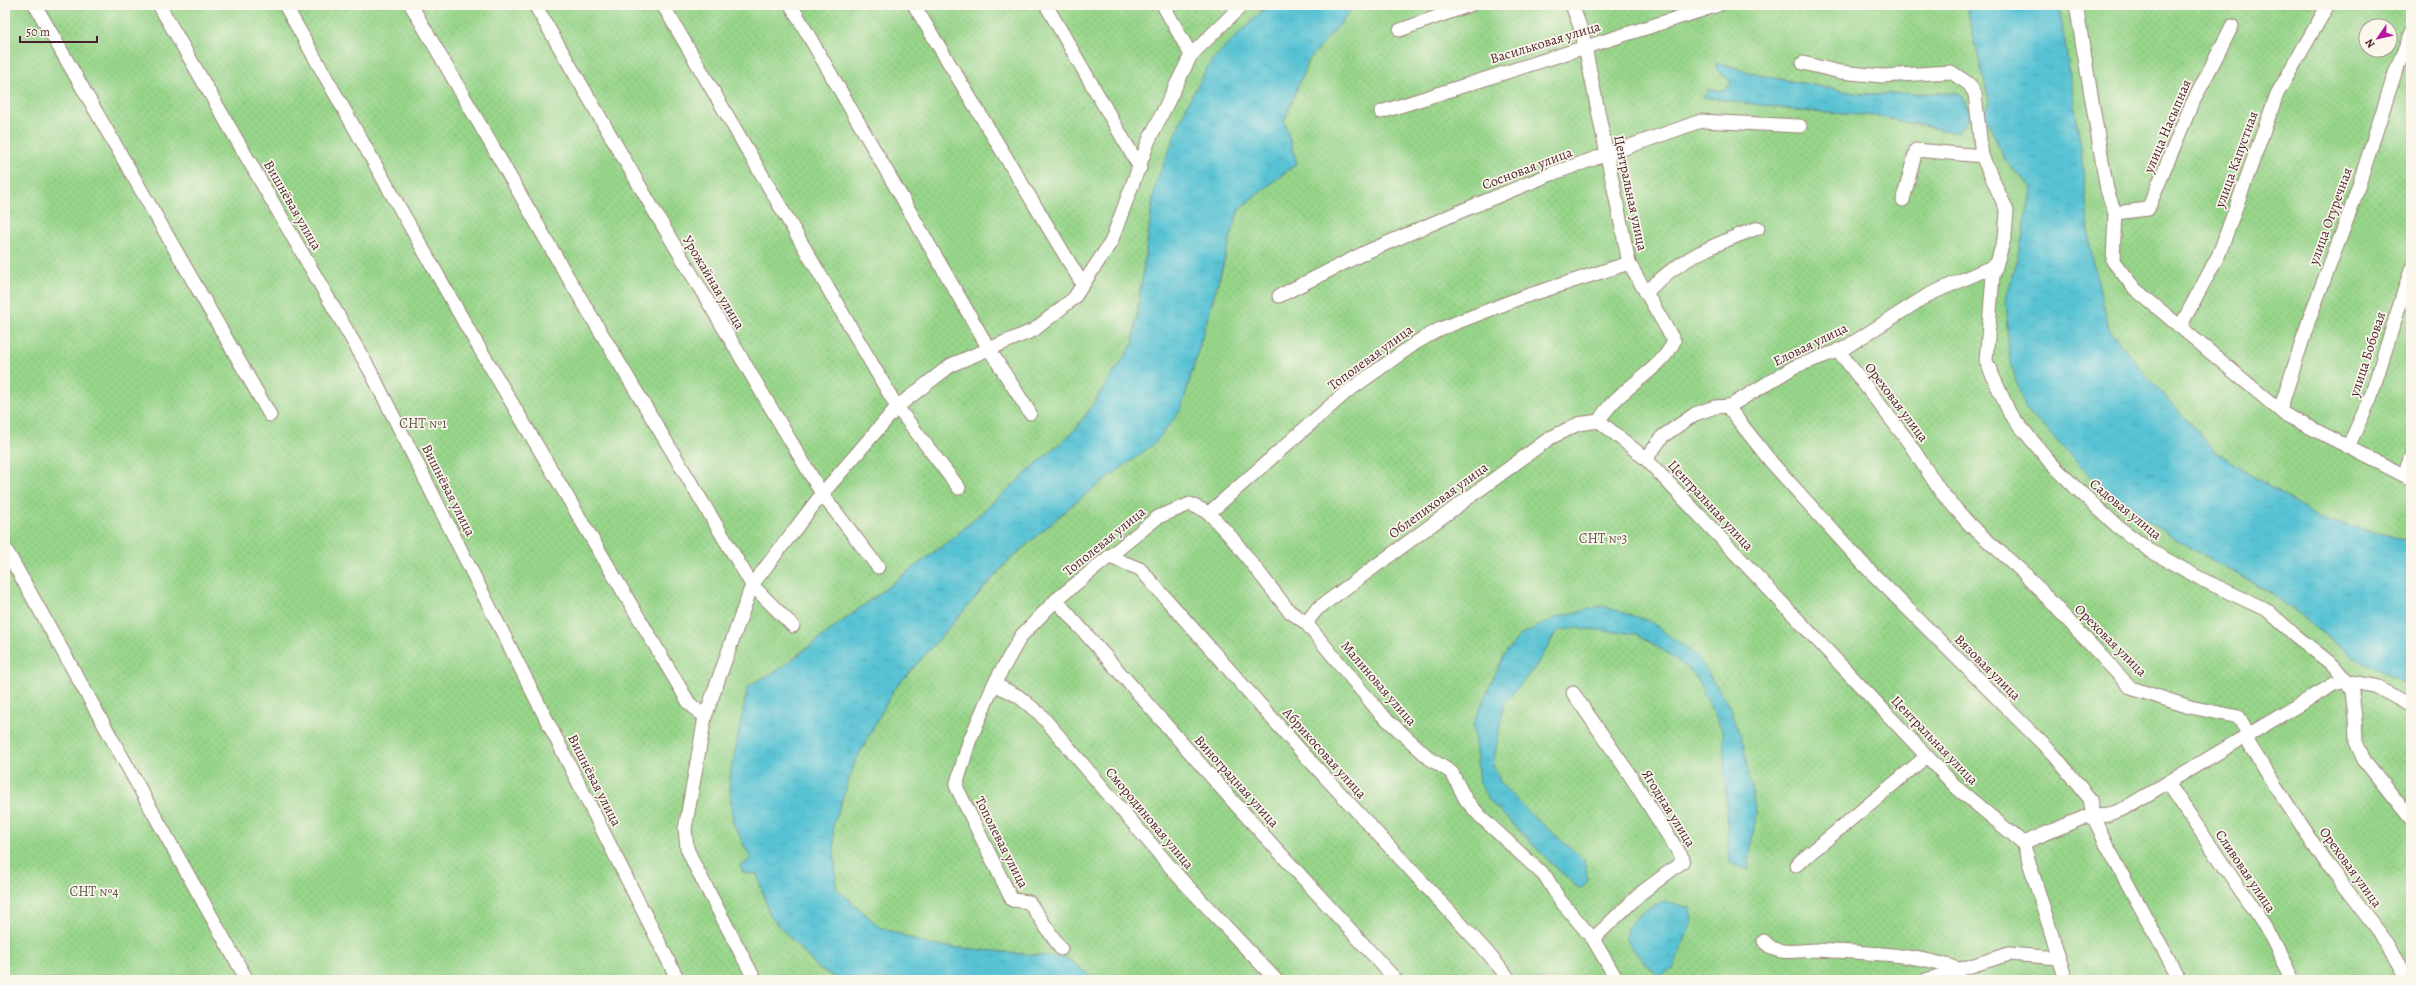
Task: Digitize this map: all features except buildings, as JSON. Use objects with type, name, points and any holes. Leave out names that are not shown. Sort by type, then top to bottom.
[{"type":"street","points":[[35,5],[270,415]]},
{"type":"street","name":"Вишнёвая улица","points":[[159,5],[372,374],[678,980]]},
{"type":"street","points":[[284,5],[491,368],[689,703],[705,717]]},
{"type":"street","points":[[411,5],[563,269],[752,585],[793,626]]},
{"type":"street","name":"Урожайная улица","points":[[535,5],[656,214],[822,494],[878,567]]},
{"type":"street","points":[[663,5],[897,407],[959,488]]},
{"type":"street","points":[[791,5],[990,349],[1030,413]]},
{"type":"street","points":[[914,5],[1083,285]]},
{"type":"street","points":[[1046,5],[1140,168]]},
{"type":"street","points":[[1162,5],[1191,55]]},
{"type":"street","points":[[756,980],[711,898],[687,848],[685,829],[705,717],[752,585],[822,494],[897,407],[951,365],[1034,330],[1074,298],[1111,242],[1140,168],[1149,140],[1191,55],[1242,5]]},
{"type":"street","points":[[1400,30],[1470,5]]},
{"type":"street","name":"Центральная улица","points":[[1572,5],[1585,47],[1629,263],[1674,341],[1669,353],[1623,391],[1605,410],[1599,421],[1646,459],[1957,788],[2023,843]]},
{"type":"street","name":"Васильковая улица","points":[[1381,112],[1718,5]]},
{"type":"street","name":"улица Капустная","points":[[2180,327],[2218,254],[2277,94],[2328,5]]},
{"type":"street","points":[[2079,6],[2107,190],[2115,213],[2113,261],[2135,289],[2280,410],[2407,477],[2411,456]]},
{"type":"street","name":"улица Насыпная","points":[[2115,213],[2148,209],[2190,108],[2232,26]]},
{"type":"street","name":"улица Огуречная","points":[[2280,410],[2310,317],[2351,209],[2395,73],[2411,33]]},
{"type":"street","name":"Садовая улица","points":[[1803,63],[1840,72],[1882,76],[1951,72],[1969,84],[1975,94],[1982,156],[2007,211],[2005,236],[1993,276],[1986,361],[2010,414],[2050,462],[2117,526],[2149,550],[2203,580],[2267,610],[2296,636],[2334,666],[2346,681],[2353,698],[2356,742],[2364,760],[2411,819]]},
{"type":"street","name":"Сосновая улица","points":[[1279,296],[1364,253],[1459,212],[1606,154],[1701,121],[1800,126]]},
{"type":"street","points":[[1903,200],[1916,150],[1982,156]]},
{"type":"street","points":[[1646,293],[1658,280],[1689,258],[1729,238],[1758,228]]},
{"type":"street","name":"Тополевая улица","points":[[1061,949],[1029,902],[1012,900],[956,786],[969,742],[994,684],[1021,636],[1056,600],[1158,517],[1190,504],[1209,513],[1344,394],[1417,342],[1440,329],[1520,298],[1629,263]]},
{"type":"street","name":"Еловая улица","points":[[1646,459],[1663,436],[1695,414],[1715,407],[1727,406],[1794,367],[1838,350],[1928,295],[1996,265]]},
{"type":"street","name":"улица Бобовая","points":[[2348,447],[2370,399],[2411,269]]},
{"type":"street","name":"Ореховая улица","points":[[1838,350],[1907,440],[1941,492],[1970,525],[2025,574],[2132,688],[2190,708],[2239,717],[2250,744],[2299,822],[2329,867],[2388,944],[2406,980]]},
{"type":"street","name":"Вязовая улица","points":[[1727,406],[1772,463],[1864,565],[2054,755],[2090,799],[2093,816],[2107,846],[2180,980]]},
{"type":"street","name":"Облепиховая улица","points":[[1306,622],[1317,609],[1550,438],[1578,424],[1599,421]]},
{"type":"street","name":"Малиновая улица","points":[[1209,513],[1232,538],[1289,611],[1306,622],[1380,713],[1429,758],[1452,773],[1466,800],[1546,877],[1559,899],[1593,939],[1616,980]]},
{"type":"street","points":[[5,548],[247,980]]},
{"type":"street","name":"Абрикосовая улица","points":[[1110,557],[1140,569],[1301,751],[1486,951],[1510,980]]},
{"type":"street","name":"Виноградная улица","points":[[1056,600],[1238,807],[1396,980]]},
{"type":"street","points":[[2066,980],[2023,843],[2085,817],[2108,815],[2123,809],[2334,684],[2346,681],[2375,686],[2411,706]]},
{"type":"street","name":"Смородиновая улица","points":[[994,684],[1018,696],[1040,714],[1179,877],[1276,980]]},
{"type":"street","name":"Ягодная улица","points":[[1574,694],[1626,769],[1682,859],[1682,862],[1641,893],[1593,939]]},
{"type":"street","points":[[1796,865],[1927,756]]},
{"type":"street","name":"Сливовая улица","points":[[2168,783],[2268,931],[2293,980]]},
{"type":"street","points":[[1764,941],[1771,949],[1784,952],[1812,950],[1880,954],[1942,963],[1959,969]]},
{"type":"street","points":[[1926,980],[2009,954],[2059,958]]},
{"type":"green space","name":"СНТ №1","points":[[5,5],[1268,5],[1261,11],[1155,185],[1133,344],[1076,429],[954,537],[778,670],[748,686],[733,823],[751,859],[741,866],[744,873],[757,874],[770,916],[818,968],[839,980],[5,980]]},
{"type":"green space","name":"СНТ №3","points":[[1356,5],[1966,5],[1989,101],[1985,112],[1971,113],[1959,93],[1860,94],[1758,75],[1717,62],[1717,70],[1732,83],[1723,90],[1709,90],[1704,97],[1803,111],[1877,116],[1956,133],[1971,115],[1985,114],[2005,161],[2032,187],[2022,239],[2098,484],[2177,540],[2268,591],[2355,657],[2411,687],[2411,980],[1096,980],[1066,958],[929,945],[880,927],[836,888],[833,826],[855,762],[893,691],[1007,562],[1181,410],[1239,209],[1297,163],[1284,121],[1308,61]]},
{"type":"green space","points":[[2059,5],[2411,5],[2411,541],[2320,519],[2216,452],[2148,378],[2109,329],[2090,247],[2081,148]]},
{"type":"water","points":[[1268,5],[1356,5],[1308,61],[1284,121],[1297,163],[1239,209],[1181,410],[1155,443],[1072,505],[1007,562],[893,691],[855,762],[833,826],[836,888],[880,927],[929,945],[1066,958],[1096,980],[839,980],[818,968],[770,916],[757,874],[744,873],[740,866],[751,859],[733,823],[729,781],[748,686],[778,670],[954,537],[1076,429],[1133,344],[1155,185],[1188,103],[1211,61]]},
{"type":"water","points":[[1966,5],[2059,5],[2081,148],[2090,247],[2109,329],[2148,378],[2216,452],[2320,519],[2411,541],[2411,687],[2355,657],[2268,591],[2176,540],[2098,484],[2025,408],[2010,362],[2005,302],[2022,239],[2032,187],[2005,161],[1985,114],[1971,115],[1957,133],[1877,116],[1803,111],[1703,97],[1709,90],[1723,90],[1732,83],[1717,70],[1717,62],[1758,75],[1860,94],[1959,93],[1971,113],[1985,112],[1989,101]]},
{"type":"water","points":[[1601,606],[1650,621],[1697,656],[1730,707],[1743,743],[1756,814],[1748,870],[1729,863],[1723,732],[1695,675],[1672,656],[1637,634],[1577,628],[1557,631],[1536,666],[1504,704],[1493,766],[1502,785],[1531,814],[1584,860],[1588,880],[1581,890],[1553,865],[1488,799],[1479,782],[1473,723],[1504,655],[1520,635],[1557,617]]},
{"type":"water","points":[[1664,901],[1690,908],[1692,922],[1673,969],[1659,976],[1633,950],[1628,942],[1627,934],[1628,928],[1632,921],[1644,911]]},
{"type":"park label","name":"СНТ №4","points":[[94,891]]}]
